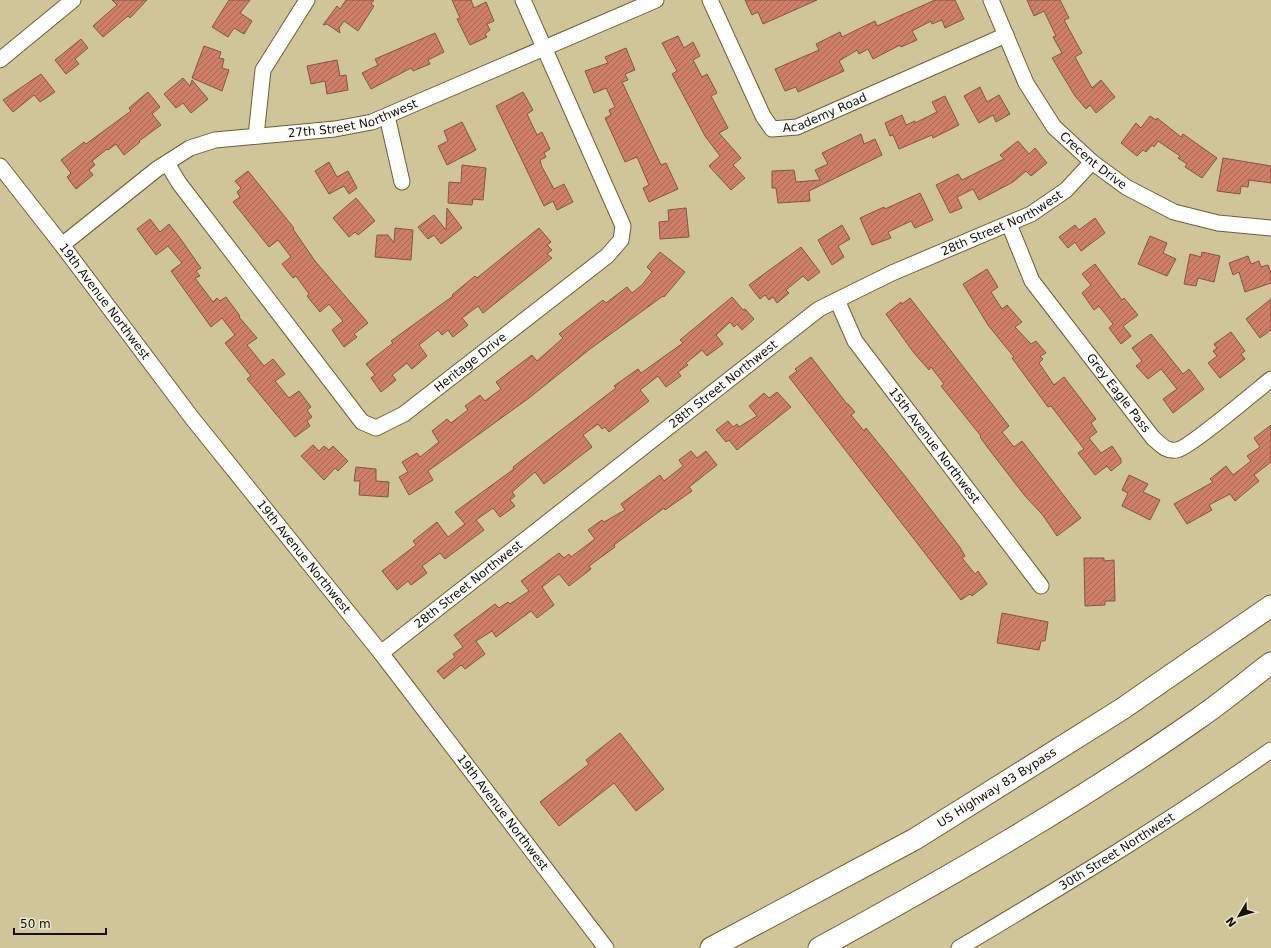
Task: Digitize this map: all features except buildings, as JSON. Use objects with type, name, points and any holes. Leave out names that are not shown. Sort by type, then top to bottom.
[{"type":"highway","name":"US Highway 83 Bypass","points":[[711,948],[915,839],[1122,709],[1271,606]]},
{"type":"highway","points":[[819,948],[954,873],[1117,773],[1200,718],[1271,663]]},
{"type":"street","points":[[2,55],[73,0]]},
{"type":"street","points":[[256,136],[259,94],[264,70],[307,0]]},
{"type":"street","name":"Heritage Drive","points":[[167,163],[179,183],[362,422],[376,428],[404,414],[607,256],[620,240],[623,226],[523,0]]},
{"type":"street","name":"27th Street Northwest","points":[[62,245],[167,163],[190,148],[215,140],[335,129],[372,122],[656,0]]},
{"type":"street","name":"Academy Road","points":[[710,0],[764,116],[772,129],[797,127],[1006,35]]},
{"type":"street","name":"Crecent Drive","points":[[991,0],[1026,83],[1054,127],[1092,162],[1126,187],[1174,212],[1218,223],[1271,228]]},
{"type":"street","points":[[387,116],[402,182]]},
{"type":"street","name":"28th Street Northwest","points":[[381,653],[778,340],[820,309],[892,273],[1031,214],[1061,194],[1092,162]]},
{"type":"street","name":"19th Avenue Northwest","points":[[0,166],[62,245],[192,418],[381,653],[606,948]]},
{"type":"street","name":"Grey Eagle Pass","points":[[1009,224],[1032,281],[1153,438],[1168,450],[1178,450],[1193,441],[1271,379]]},
{"type":"street","name":"15th Avenue Northwest","points":[[837,300],[855,341],[1041,586]]},
{"type":"street","name":"30th Street Northwest","points":[[959,948],[1161,824],[1271,750]]}]
